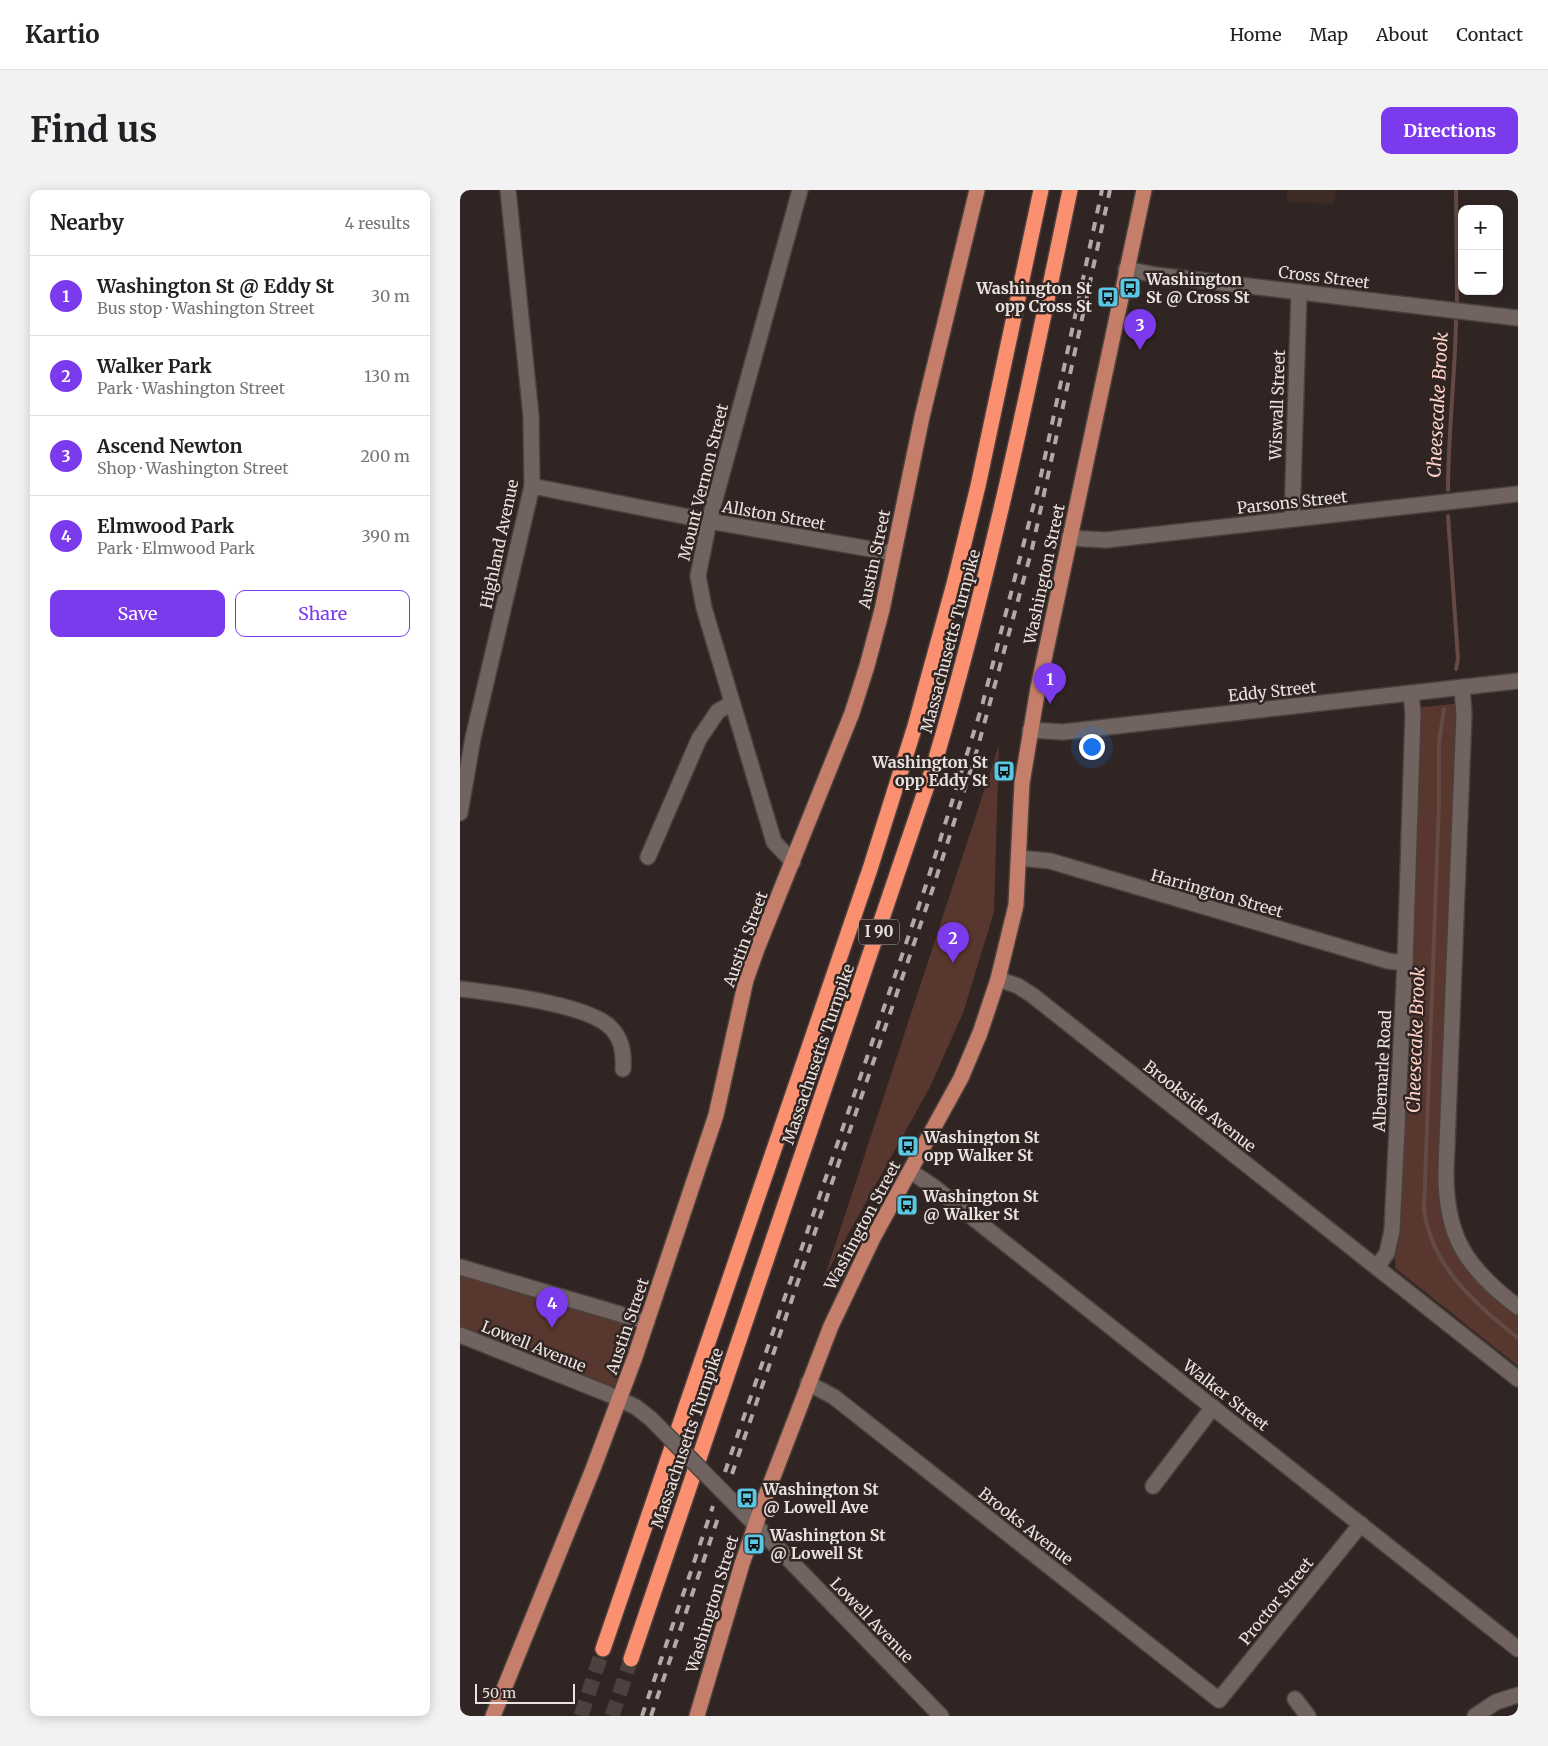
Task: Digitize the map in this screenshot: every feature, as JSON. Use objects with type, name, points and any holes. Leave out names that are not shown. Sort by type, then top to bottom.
[{"type":"highway","name":"Massachusetts Turnpike","points":[[603,1649],[866,878],[915,726],[954,584],[978,486],[1041,190]]},
{"type":"highway","name":"Massachusetts Turnpike","points":[[631,1659],[888,907],[937,756],[965,660],[998,526],[1070,190]]},
{"type":"main road","name":"Austin Street","points":[[493,1716],[620,1400],[716,1115],[746,980],[858,694],[882,610],[926,399],[977,190]]},
{"type":"main road","name":"Washington Street","points":[[697,1716],[756,1525],[808,1383],[852,1280],[964,1073],[998,979],[1014,913],[1022,791],[1030,730],[1069,538],[1144,190]]},
{"type":"street","name":"Highland Avenue","points":[[460,812],[473,738],[532,486],[530,416],[508,190]]},
{"type":"street","name":"Mount Vernon Street","points":[[793,862],[774,842],[731,704],[700,592],[700,559],[800,190]]},
{"type":"street","name":"Cross Street","points":[[1126,269],[1156,275],[1518,318]]},
{"type":"street","name":"Wiswall Street","points":[[1292,520],[1299,292]]},
{"type":"street","name":"Allston Street","points":[[532,486],[709,522],[893,553]]},
{"type":"street","name":"Parsons Street","points":[[1069,538],[1100,540],[1518,494]]},
{"type":"street","name":"Eddy Street","points":[[1030,730],[1063,732],[1518,681]]},
{"type":"street","points":[[1462,687],[1464,715],[1446,1170],[1447,1204],[1452,1228],[1465,1256],[1485,1280],[1518,1307]]},
{"type":"street","name":"Albemarle Road","points":[[1377,1267],[1387,1253],[1392,1230],[1405,963],[1413,714],[1411,693]]},
{"type":"street","points":[[648,857],[700,739],[718,711],[731,704]]},
{"type":"street","name":"Harrington Street","points":[[1019,858],[1050,861],[1388,961],[1405,963]]},
{"type":"street","name":"Brookside Avenue","points":[[998,979],[1018,986],[1032,995],[1377,1267]]},
{"type":"street","points":[[460,989],[544,1003],[601,1021],[610,1027],[622,1045],[623,1069]]},
{"type":"street","name":"Walker Street","points":[[910,1171],[934,1187],[1518,1649]]},
{"type":"street","points":[[460,1267],[647,1322]]},
{"type":"street","points":[[1377,1267],[1518,1379]]},
{"type":"street","name":"Lowell Avenue","points":[[460,1335],[636,1407],[651,1419],[756,1525],[941,1716]]},
{"type":"street","name":"Brooks Avenue","points":[[808,1383],[829,1394],[1219,1700]]},
{"type":"street","points":[[1153,1486],[1213,1407]]},
{"type":"street","name":"Proctor Street","points":[[1219,1700],[1361,1524]]},
{"type":"street","points":[[1475,1716],[1496,1702],[1518,1695]]},
{"type":"street","points":[[1295,1699],[1308,1716]]},
{"type":"shaded area","points":[[1283,190],[1336,190],[1334,204],[1287,202],[1287,191]]},
{"type":"shaded area","points":[[1464,703],[1446,1196],[1457,1242],[1518,1305],[1518,1366],[1395,1268],[1412,708]]},
{"type":"shaded area","points":[[999,745],[994,912],[963,1013],[930,1087],[825,1276]]},
{"type":"shaded area","points":[[460,1267],[647,1322],[620,1400],[460,1335]]},
{"type":"waterway","name":"Cheesecake Brook","points":[[1456,190],[1457,301]]},
{"type":"waterway","name":"Cheesecake Brook","points":[[1448,490],[1456,321]]},
{"type":"waterway","name":"Cheesecake Brook","points":[[1448,516],[1458,659],[1456,669]]},
{"type":"waterway","name":"Cheesecake Brook","points":[[1444,709],[1439,742],[1439,804],[1424,1209],[1428,1230],[1445,1266],[1457,1282],[1486,1312],[1518,1338]]},
{"type":"tunnel","points":[[581,1716],[603,1649]]},
{"type":"tunnel","points":[[612,1716],[631,1659]]},
{"type":"railway","points":[[725,1472],[926,885],[982,706],[1040,480],[1102,190]]},
{"type":"railway","points":[[732,1474],[933,888],[977,750],[1032,549],[1110,190]]},
{"type":"railway","points":[[642,1716],[713,1506]]},
{"type":"railway","points":[[651,1716],[720,1512]]},
{"type":"place","name":"Washington St @ Cross St","points":[[1130,288]]},
{"type":"place","name":"Washington St opp Cross St","points":[[1108,297]]},
{"type":"place","name":"Ascend Newton","points":[[1140,350]]},
{"type":"place","name":"Washington St @ Eddy St","points":[[1050,704]]},
{"type":"place","name":"Washington St opp Eddy St","points":[[1004,771]]},
{"type":"place","name":"Walker Park","points":[[953,963]]},
{"type":"place","name":"Washington St opp Walker St","points":[[908,1146]]},
{"type":"place","name":"Washington St @ Walker St","points":[[907,1205]]},
{"type":"place","name":"Elmwood Park","points":[[552,1328]]},
{"type":"place","name":"Washington St @ Lowell Ave","points":[[747,1498]]},
{"type":"place","name":"Washington St @ Lowell St","points":[[754,1544]]}]
